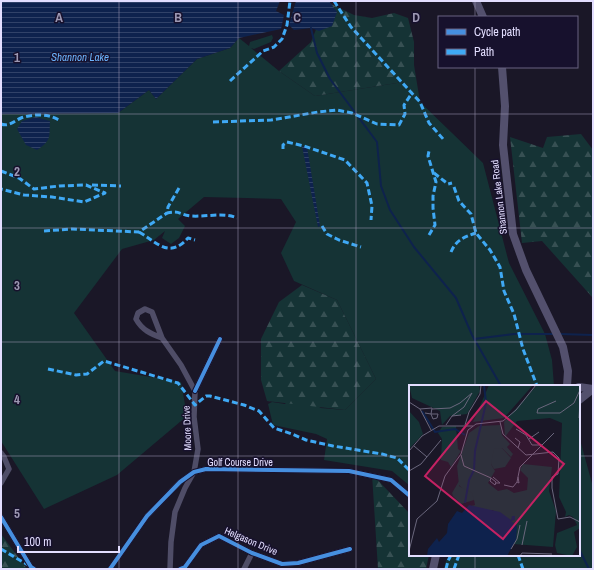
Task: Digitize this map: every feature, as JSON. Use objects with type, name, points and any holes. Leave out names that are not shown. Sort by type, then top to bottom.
[{"type":"main road","points":[[476,1],[483,16]]},
{"type":"main road","name":"Shannon Lake Road","points":[[502,68],[505,106],[503,145],[512,234],[526,270],[563,347],[568,371],[567,383]]},
{"type":"main road","points":[[580,386],[593,389]]},
{"type":"main road","points":[[580,399],[593,389]]},
{"type":"main road","points":[[433,569],[436,556]]},
{"type":"street","name":"Moore Drive","points":[[162,338],[153,335],[141,327],[136,319],[138,312],[145,309],[152,312],[162,338],[181,365],[195,391],[194,418],[198,449],[194,472],[185,488],[175,512],[169,568]]},
{"type":"street","points":[[195,391],[220,339]]},
{"type":"street","points":[[1,453],[9,469],[1,483]]},
{"type":"street","name":"Golf Course Drive","points":[[110,569],[147,516],[180,482],[194,472],[206,469],[349,471],[391,480],[409,495]]},
{"type":"street","points":[[1,517],[31,567],[34,569]]},
{"type":"street","name":"Helgason Drive","points":[[180,569],[185,567],[201,545],[219,536],[252,553],[282,564],[298,563],[350,549]]},
{"type":"street","points":[[244,569],[252,553]]},
{"type":"green space","points":[[327,2],[354,15],[372,18],[394,13],[408,18],[414,42],[414,65],[420,102],[403,82],[315,96],[279,71],[311,42]]},
{"type":"green space","points":[[272,35],[273,38],[271,42],[254,49],[251,48],[279,71],[315,96],[403,82],[420,102],[483,163],[509,263],[545,334],[552,360],[554,385],[409,385],[409,485],[392,471],[324,460],[327,439],[316,434],[273,425],[268,404],[272,402],[285,404],[288,400],[312,403],[321,408],[345,410],[376,379],[337,300],[294,281],[281,253],[296,222],[281,199],[204,197],[178,219],[185,226],[179,238],[171,244],[162,238],[165,231],[154,240],[122,249],[74,313],[115,371],[181,382],[187,416],[117,475],[44,509],[1,441],[1,114],[118,113],[149,90],[156,99],[197,59],[230,48],[239,38],[249,46],[250,42]]},
{"type":"green space","points":[[581,134],[593,150],[593,298],[542,241],[522,243],[510,137],[543,148],[547,137]]},
{"type":"green space","points":[[302,285],[337,300],[376,379],[345,410],[267,401],[261,380],[261,339],[279,302]]},
{"type":"green space","points":[[580,440],[593,487],[593,569],[444,569],[448,556],[580,556]]},
{"type":"green space","points":[[372,474],[409,513],[409,556],[429,556],[426,569],[378,569]]},
{"type":"green space","points":[[1,534],[27,569],[1,569]]},
{"type":"water","name":"Shannon Lake","points":[[1,1],[280,1],[276,11],[284,15],[281,29],[239,38],[230,48],[197,59],[156,99],[149,90],[118,113],[1,114]]},
{"type":"water","points":[[296,1],[329,1],[337,12],[332,26],[319,31],[311,28],[294,30],[289,25]]},
{"type":"water","points":[[36,117],[50,121],[49,138],[45,144],[37,150],[26,145],[17,129],[22,121]]},
{"type":"water","points":[[302,146],[307,147],[320,226],[318,227]]},
{"type":"waterway","points":[[311,28],[317,53],[330,79],[377,142],[381,186],[390,210],[414,247],[456,298],[472,335],[500,385]]},
{"type":"waterway","points":[[474,339],[514,334],[554,334]]},
{"type":"waterway","points":[[560,334],[593,335]]},
{"type":"waterway","points":[[580,551],[589,569]]},
{"type":"marked path","points":[[230,81],[263,51],[274,47],[282,39],[287,25],[290,1]]},
{"type":"marked path","points":[[334,1],[351,27],[420,102],[429,123],[444,140]]},
{"type":"marked path","points":[[213,122],[271,120],[337,110],[352,113],[377,124],[399,125],[405,114],[404,105],[412,93]]},
{"type":"marked path","points":[[1,124],[9,124],[21,118],[35,115],[54,117],[61,121]]},
{"type":"marked path","points":[[283,149],[283,145],[287,142],[304,146],[345,160],[367,183],[372,206],[371,220]]},
{"type":"marked path","points":[[429,151],[428,156],[436,182],[433,196],[435,225],[429,235]]},
{"type":"marked path","points":[[1,171],[19,178],[34,189],[86,185],[105,193],[84,202],[52,197],[24,195],[1,189]]},
{"type":"marked path","points":[[434,173],[448,184],[452,183]]},
{"type":"marked path","points":[[92,185],[121,186]]},
{"type":"marked path","points":[[454,187],[459,201],[471,214],[476,233],[490,250],[500,267],[504,291],[514,314],[523,349],[537,385]]},
{"type":"marked path","points":[[179,188],[168,207],[167,213],[177,212],[191,216],[226,215],[237,218]]},
{"type":"marked path","points":[[44,231],[72,229],[139,232],[167,213]]},
{"type":"marked path","points":[[322,226],[327,234],[339,240],[361,247]]},
{"type":"marked path","points":[[139,232],[158,244],[169,248],[181,244],[188,238],[195,240]]},
{"type":"marked path","points":[[451,252],[455,245],[461,240],[476,233]]},
{"type":"marked path","points":[[48,369],[76,375],[87,374],[104,361],[178,383],[195,405],[206,396],[244,405],[259,411],[274,428],[306,440],[397,458],[409,470]]},
{"type":"marked path","points":[[1,549],[28,565]]},
{"type":"marked path","points":[[446,569],[450,556]]},
{"type":"marked path","points":[[454,569],[459,556]]},
{"type":"marked path","points":[[518,556],[523,569]]},
{"type":"cycle path","points":[[195,391],[220,339]]},
{"type":"cycle path","points":[[110,569],[147,516],[180,482],[194,472],[206,469],[349,471],[391,480],[409,495]]},
{"type":"cycle path","points":[[1,517],[31,567],[34,569]]},
{"type":"cycle path","points":[[180,569],[185,567],[201,545],[219,536],[252,553],[282,564],[298,563],[350,549]]}]
